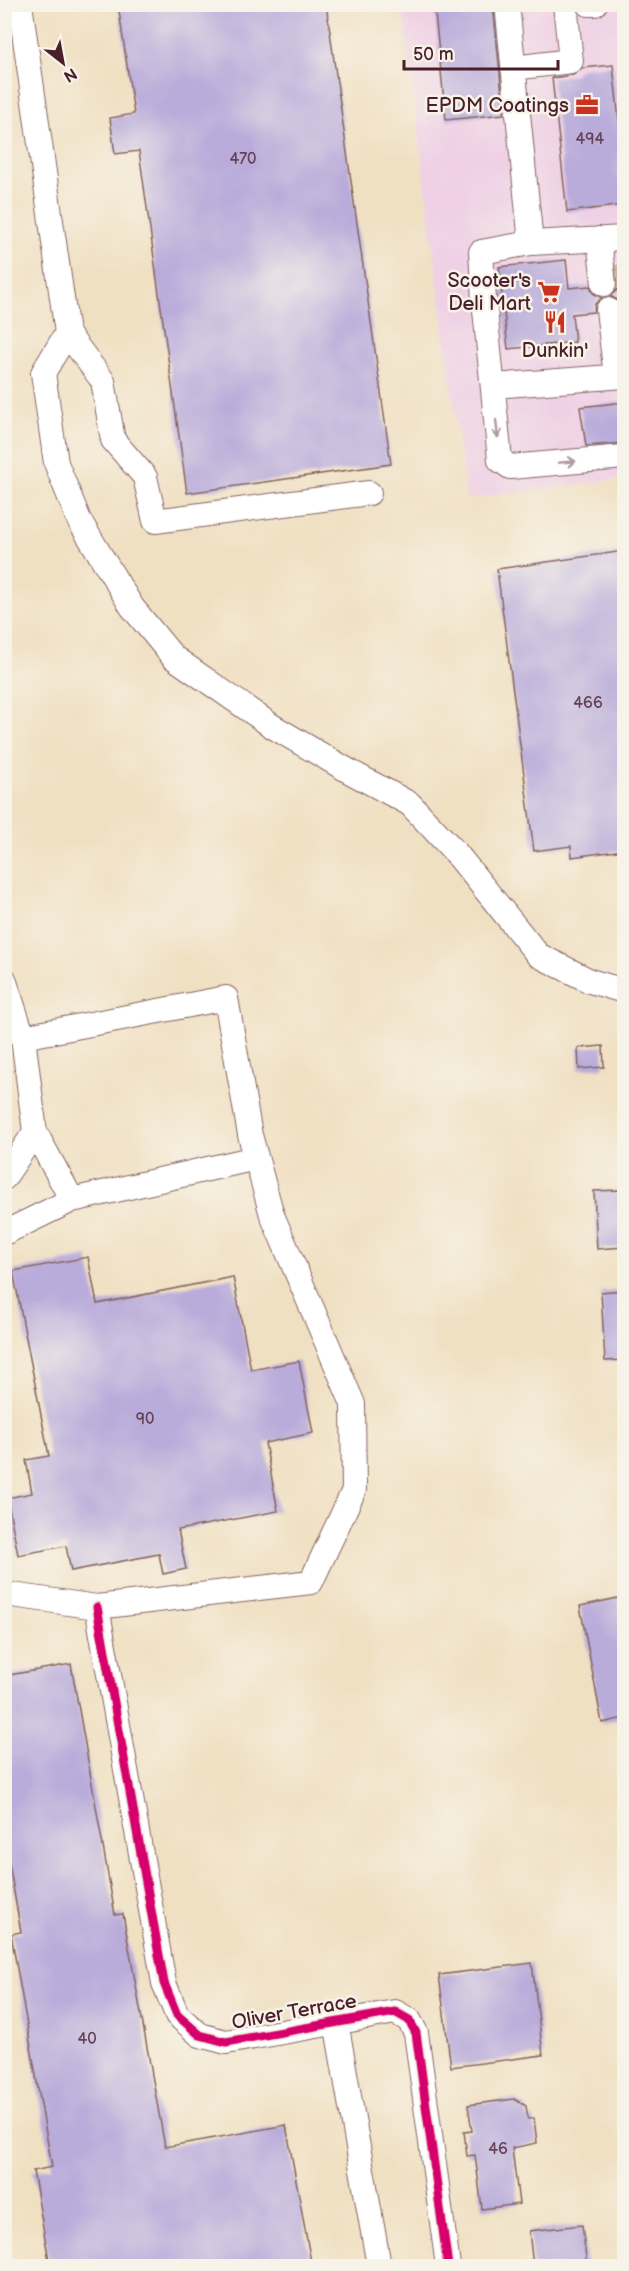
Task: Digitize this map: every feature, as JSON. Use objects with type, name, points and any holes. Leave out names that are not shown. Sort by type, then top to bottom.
[{"type":"street","points":[[20,4],[67,333],[103,381],[113,440],[145,477],[155,521],[369,494]]},
{"type":"street","points":[[507,4],[531,243]]},
{"type":"street","points":[[513,68],[571,61],[565,4]]},
{"type":"street","points":[[589,4],[596,4]]},
{"type":"street","points":[[624,238],[531,243],[481,252],[500,460],[510,467],[624,458]]},
{"type":"street","points":[[589,240],[608,280]]},
{"type":"street","points":[[489,357],[502,343],[495,281],[497,262],[564,254],[589,240]]},
{"type":"street","points":[[493,386],[620,376],[612,317]]},
{"type":"street","points":[[67,333],[43,373],[56,463],[79,520],[132,607],[173,657],[272,726],[347,771],[410,804],[456,853],[538,956],[590,981],[624,991]]},
{"type":"street","points":[[4,979],[24,1037],[35,1132],[72,1200]]},
{"type":"street","points":[[4,1592],[5,1594],[97,1607],[311,1582],[354,1490],[353,1404],[272,1215],[250,1135],[226,998],[24,1037]]},
{"type":"street","points":[[4,1178],[35,1132]]},
{"type":"street","points":[[4,1233],[72,1200],[256,1158]]},
{"type":"street","name":"Oliver Terrace","points":[[97,1607],[164,1983],[177,2015],[200,2035],[226,2042],[395,2012],[409,2020],[416,2033],[448,2266]]},
{"type":"street","points":[[336,2022],[379,2266]]},
{"type":"shaded area","points":[[402,5],[624,5],[624,478],[466,499]]},
{"type":"building","points":[[118,4],[326,4],[391,464],[187,493],[139,151],[115,154],[110,118],[134,114]]},
{"type":"building","points":[[434,4],[493,4],[504,114],[446,120]]},
{"type":"building","points":[[613,65],[624,168],[624,205],[567,212],[552,78],[573,75],[583,68]]},
{"type":"building","points":[[566,260],[569,288],[590,286],[593,293],[602,298],[595,304],[594,312],[572,314],[575,342],[508,349],[499,267]]},
{"type":"building","points":[[624,282],[624,309],[622,309],[619,301],[610,296],[617,290],[618,283]]},
{"type":"building","points":[[624,402],[624,443],[586,446],[580,407]]},
{"type":"building","points":[[624,551],[624,850],[572,857],[571,846],[534,851],[497,569]]},
{"type":"building","points":[[603,1046],[604,1067],[579,1069],[578,1048]]},
{"type":"building","points":[[621,1190],[624,1247],[597,1249],[594,1191]]},
{"type":"building","points":[[88,1257],[97,1304],[233,1277],[251,1370],[299,1361],[313,1433],[265,1443],[278,1511],[178,1530],[186,1569],[163,1574],[159,1554],[71,1571],[66,1546],[18,1555],[7,1498],[32,1493],[26,1460],[49,1456],[13,1271]]},
{"type":"building","points":[[624,1290],[624,1360],[605,1361],[601,1292]]},
{"type":"building","points":[[618,1598],[624,1634],[624,1718],[602,1723],[580,1606]]},
{"type":"building","points":[[71,1664],[115,1915],[123,1914],[165,2147],[286,2125],[311,2262],[286,2266],[50,2266],[33,2171],[52,2167],[11,1934],[21,1932],[4,1835],[4,1676]]},
{"type":"building","points":[[532,1963],[543,2055],[451,2067],[439,1975]]},
{"type":"building","points":[[514,2099],[526,2106],[528,2119],[534,2118],[537,2143],[512,2148],[519,2204],[482,2209],[475,2155],[467,2156],[464,2132],[472,2131],[468,2105]]},
{"type":"building","points":[[582,2225],[587,2266],[533,2266],[529,2231]]},
{"type":"tunnel","points":[[615,277],[624,276]]},
{"type":"cycle path","points":[[97,1607],[164,1983],[177,2015],[200,2035],[226,2042],[395,2012],[409,2020],[416,2033],[448,2266]]},
{"type":"place","name":"EPDM Coatings","points":[[587,105]]},
{"type":"place","name":"Scooter's Deli Mart","points":[[549,292]]},
{"type":"place","name":"Dunkin'","points":[[555,322]]}]
